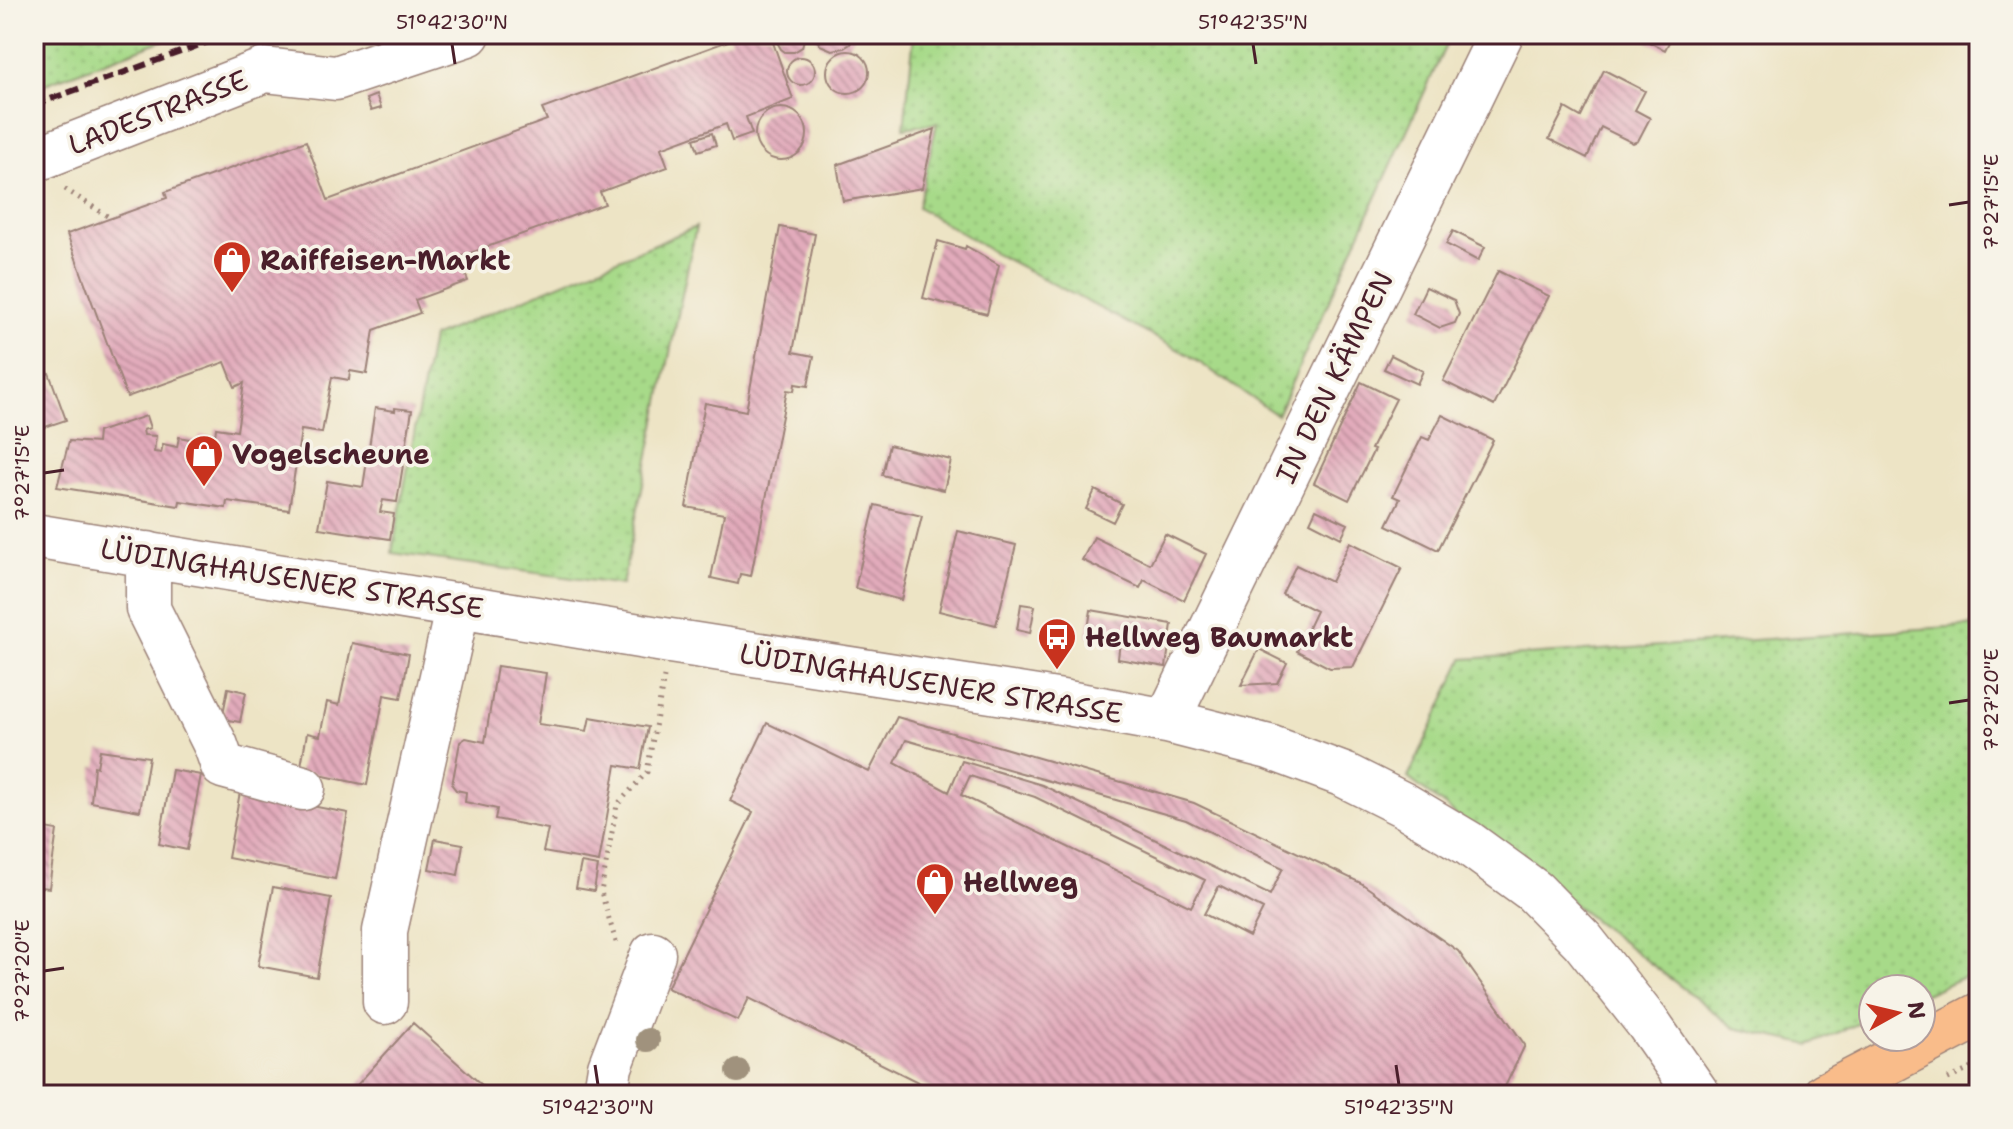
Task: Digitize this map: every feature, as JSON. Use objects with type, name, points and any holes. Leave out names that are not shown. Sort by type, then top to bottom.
[{"type":"main road","points":[[1825,1095],[1979,1015]]},
{"type":"street","name":"LADESTRASSE","points":[[45,176],[265,70],[336,78],[468,34]]},
{"type":"street","name":"IN DEN KÄMPEN","points":[[1167,721],[1501,34]]},
{"type":"street","name":"LÜDINGHAUSENER STRASSE","points":[[34,536],[1167,721],[1269,747],[1344,775],[1404,805],[1468,843],[1534,891],[1583,941],[1647,1022],[1698,1095]]},
{"type":"street","points":[[148,554],[148,609],[223,766],[303,788]]},
{"type":"street","points":[[385,1002],[385,931],[458,605]]},
{"type":"street","points":[[607,1095],[610,1067],[653,954]]},
{"type":"path","points":[[45,176],[112,219]]},
{"type":"path","points":[[635,1000],[601,892],[617,805],[647,772],[670,641]]},
{"type":"path","points":[[1939,1083],[1979,1065]]},
{"type":"green space","points":[[50,34],[180,34],[34,88],[34,40]]},
{"type":"green space","points":[[914,34],[1451,34],[1277,415],[1187,354],[998,255],[918,207],[937,123],[904,128]]},
{"type":"green space","points":[[696,227],[622,585],[392,553],[432,337]]},
{"type":"green space","points":[[1979,625],[1979,970],[1937,989],[1937,973],[1857,973],[1857,1024],[1810,1045],[1735,1028],[1408,778],[1463,659]]},
{"type":"building","points":[[729,34],[770,34],[793,99],[746,117],[752,134],[732,141],[726,124],[661,148],[668,167],[600,192],[605,204],[459,257],[468,281],[415,300],[420,313],[374,330],[367,374],[350,371],[349,380],[332,377],[322,433],[301,430],[289,510],[227,501],[226,508],[180,501],[179,506],[57,487],[69,441],[97,443],[98,432],[146,416],[150,428],[143,430],[144,435],[156,436],[154,452],[161,453],[163,444],[177,447],[179,437],[199,441],[200,435],[215,437],[216,428],[237,431],[244,383],[235,387],[225,362],[127,397],[67,234],[167,198],[165,192],[306,141],[328,200],[547,120],[542,109],[731,40]]},
{"type":"building","points":[[778,34],[803,34],[802,47],[794,52],[785,52],[777,42]]},
{"type":"building","points":[[814,34],[855,34],[850,44],[832,50],[820,45]]},
{"type":"building","points":[[1633,34],[1673,34],[1665,50]]},
{"type":"building","points":[[848,51],[863,57],[869,72],[863,87],[848,93],[833,87],[827,72],[833,57]]},
{"type":"building","points":[[801,57],[811,61],[815,71],[811,81],[801,85],[791,81],[787,71],[791,61]]},
{"type":"building","points":[[1604,70],[1645,91],[1635,110],[1650,118],[1638,141],[1633,143],[1601,127],[1587,158],[1549,139],[1565,108],[1581,117]]},
{"type":"building","points":[[376,95],[381,108],[371,111],[366,99]]},
{"type":"building","points":[[781,108],[799,116],[807,134],[799,152],[781,160],[763,152],[755,134],[763,116]]},
{"type":"building","points":[[935,129],[922,188],[843,201],[837,165]]},
{"type":"building","points":[[712,133],[716,145],[698,151],[694,139]]},
{"type":"building","points":[[780,227],[815,234],[793,352],[814,356],[808,386],[795,384],[794,391],[787,390],[751,576],[740,574],[738,584],[711,578],[724,514],[686,507],[705,403],[746,411]]},
{"type":"building","points":[[1453,231],[1485,247],[1478,261],[1446,244]]},
{"type":"building","points":[[938,241],[965,249],[966,246],[999,265],[987,314],[923,298]]},
{"type":"building","points":[[1498,271],[1549,296],[1494,406],[1443,381]]},
{"type":"building","points":[[1426,287],[1454,300],[1459,314],[1455,323],[1440,328],[1413,314]]},
{"type":"building","points":[[1391,355],[1423,371],[1417,384],[1384,369]]},
{"type":"building","points":[[49,373],[66,420],[39,429],[34,416],[34,378]]},
{"type":"building","points":[[1361,382],[1396,399],[1349,500],[1314,483]]},
{"type":"building","points":[[375,408],[412,410],[397,502],[383,500],[380,512],[394,514],[390,539],[319,528],[327,481],[363,487]]},
{"type":"building","points":[[1442,415],[1493,440],[1438,550],[1387,525],[1400,499],[1393,496],[1422,437],[1429,440]]},
{"type":"building","points":[[889,445],[951,460],[944,490],[882,475]]},
{"type":"building","points":[[1095,490],[1122,504],[1113,522],[1086,509]]},
{"type":"building","points":[[875,505],[922,516],[901,600],[855,588]]},
{"type":"building","points":[[1316,509],[1348,524],[1341,538],[1310,522]]},
{"type":"building","points":[[958,531],[1016,545],[996,625],[939,611]]},
{"type":"building","points":[[1165,534],[1206,554],[1184,600],[1144,580],[1140,588],[1082,560],[1094,537],[1150,564]]},
{"type":"building","points":[[1350,542],[1402,568],[1353,667],[1330,668],[1297,651],[1316,611],[1282,594],[1296,565],[1331,582]]},
{"type":"building","points":[[1021,604],[1035,606],[1030,633],[1017,630]]},
{"type":"building","points":[[1091,610],[1172,624],[1166,667],[1118,659],[1120,641],[1087,636]]},
{"type":"building","points":[[352,643],[409,654],[401,698],[384,695],[367,785],[300,771],[307,733],[320,736],[327,702],[339,705]]},
{"type":"building","points":[[1259,649],[1287,663],[1277,683],[1241,685]]},
{"type":"building","points":[[497,666],[546,673],[538,724],[587,731],[590,717],[648,727],[640,769],[616,765],[599,862],[543,852],[548,829],[495,819],[497,809],[465,802],[466,792],[456,790],[452,785],[460,742],[466,738],[485,742]]},
{"type":"building","points":[[228,688],[246,692],[240,722],[222,719]]},
{"type":"building","name":"Hellweg","points":[[897,717],[1194,803],[1361,883],[1458,951],[1525,1045],[1501,1095],[932,1095],[934,1090],[749,998],[738,1021],[667,988],[753,812],[730,801],[767,723],[869,772]],"holes":[[[906,740],[1186,820],[1283,868],[1270,895],[1042,785],[962,761],[949,792],[895,763]],[[970,776],[1035,797],[1205,880],[1191,907],[961,795]],[[1219,886],[1263,909],[1249,937],[1204,914]]]},
{"type":"building","points":[[100,750],[149,757],[140,811],[91,802],[94,766],[97,767]]},
{"type":"building","points":[[172,770],[201,775],[187,850],[159,844]]},
{"type":"building","points":[[240,792],[348,813],[335,879],[228,858]]},
{"type":"building","points":[[34,826],[57,830],[49,888],[34,886]]},
{"type":"building","points":[[435,839],[463,844],[458,875],[429,869]]},
{"type":"building","points":[[581,863],[598,866],[594,891],[576,888]]},
{"type":"building","points":[[273,887],[331,898],[317,977],[258,966]]},
{"type":"building","points":[[413,1023],[493,1095],[348,1095]]},
{"type":"railway","points":[[34,105],[230,34]]},
{"type":"place","name":"Raiffeisen-Markt","points":[[232,294]]},
{"type":"place","name":"Vogelscheune","points":[[204,488]]},
{"type":"place","name":"Hellweg Baumarkt","points":[[1057,671]]},
{"type":"place","name":"Hellweg","points":[[935,916]]}]
